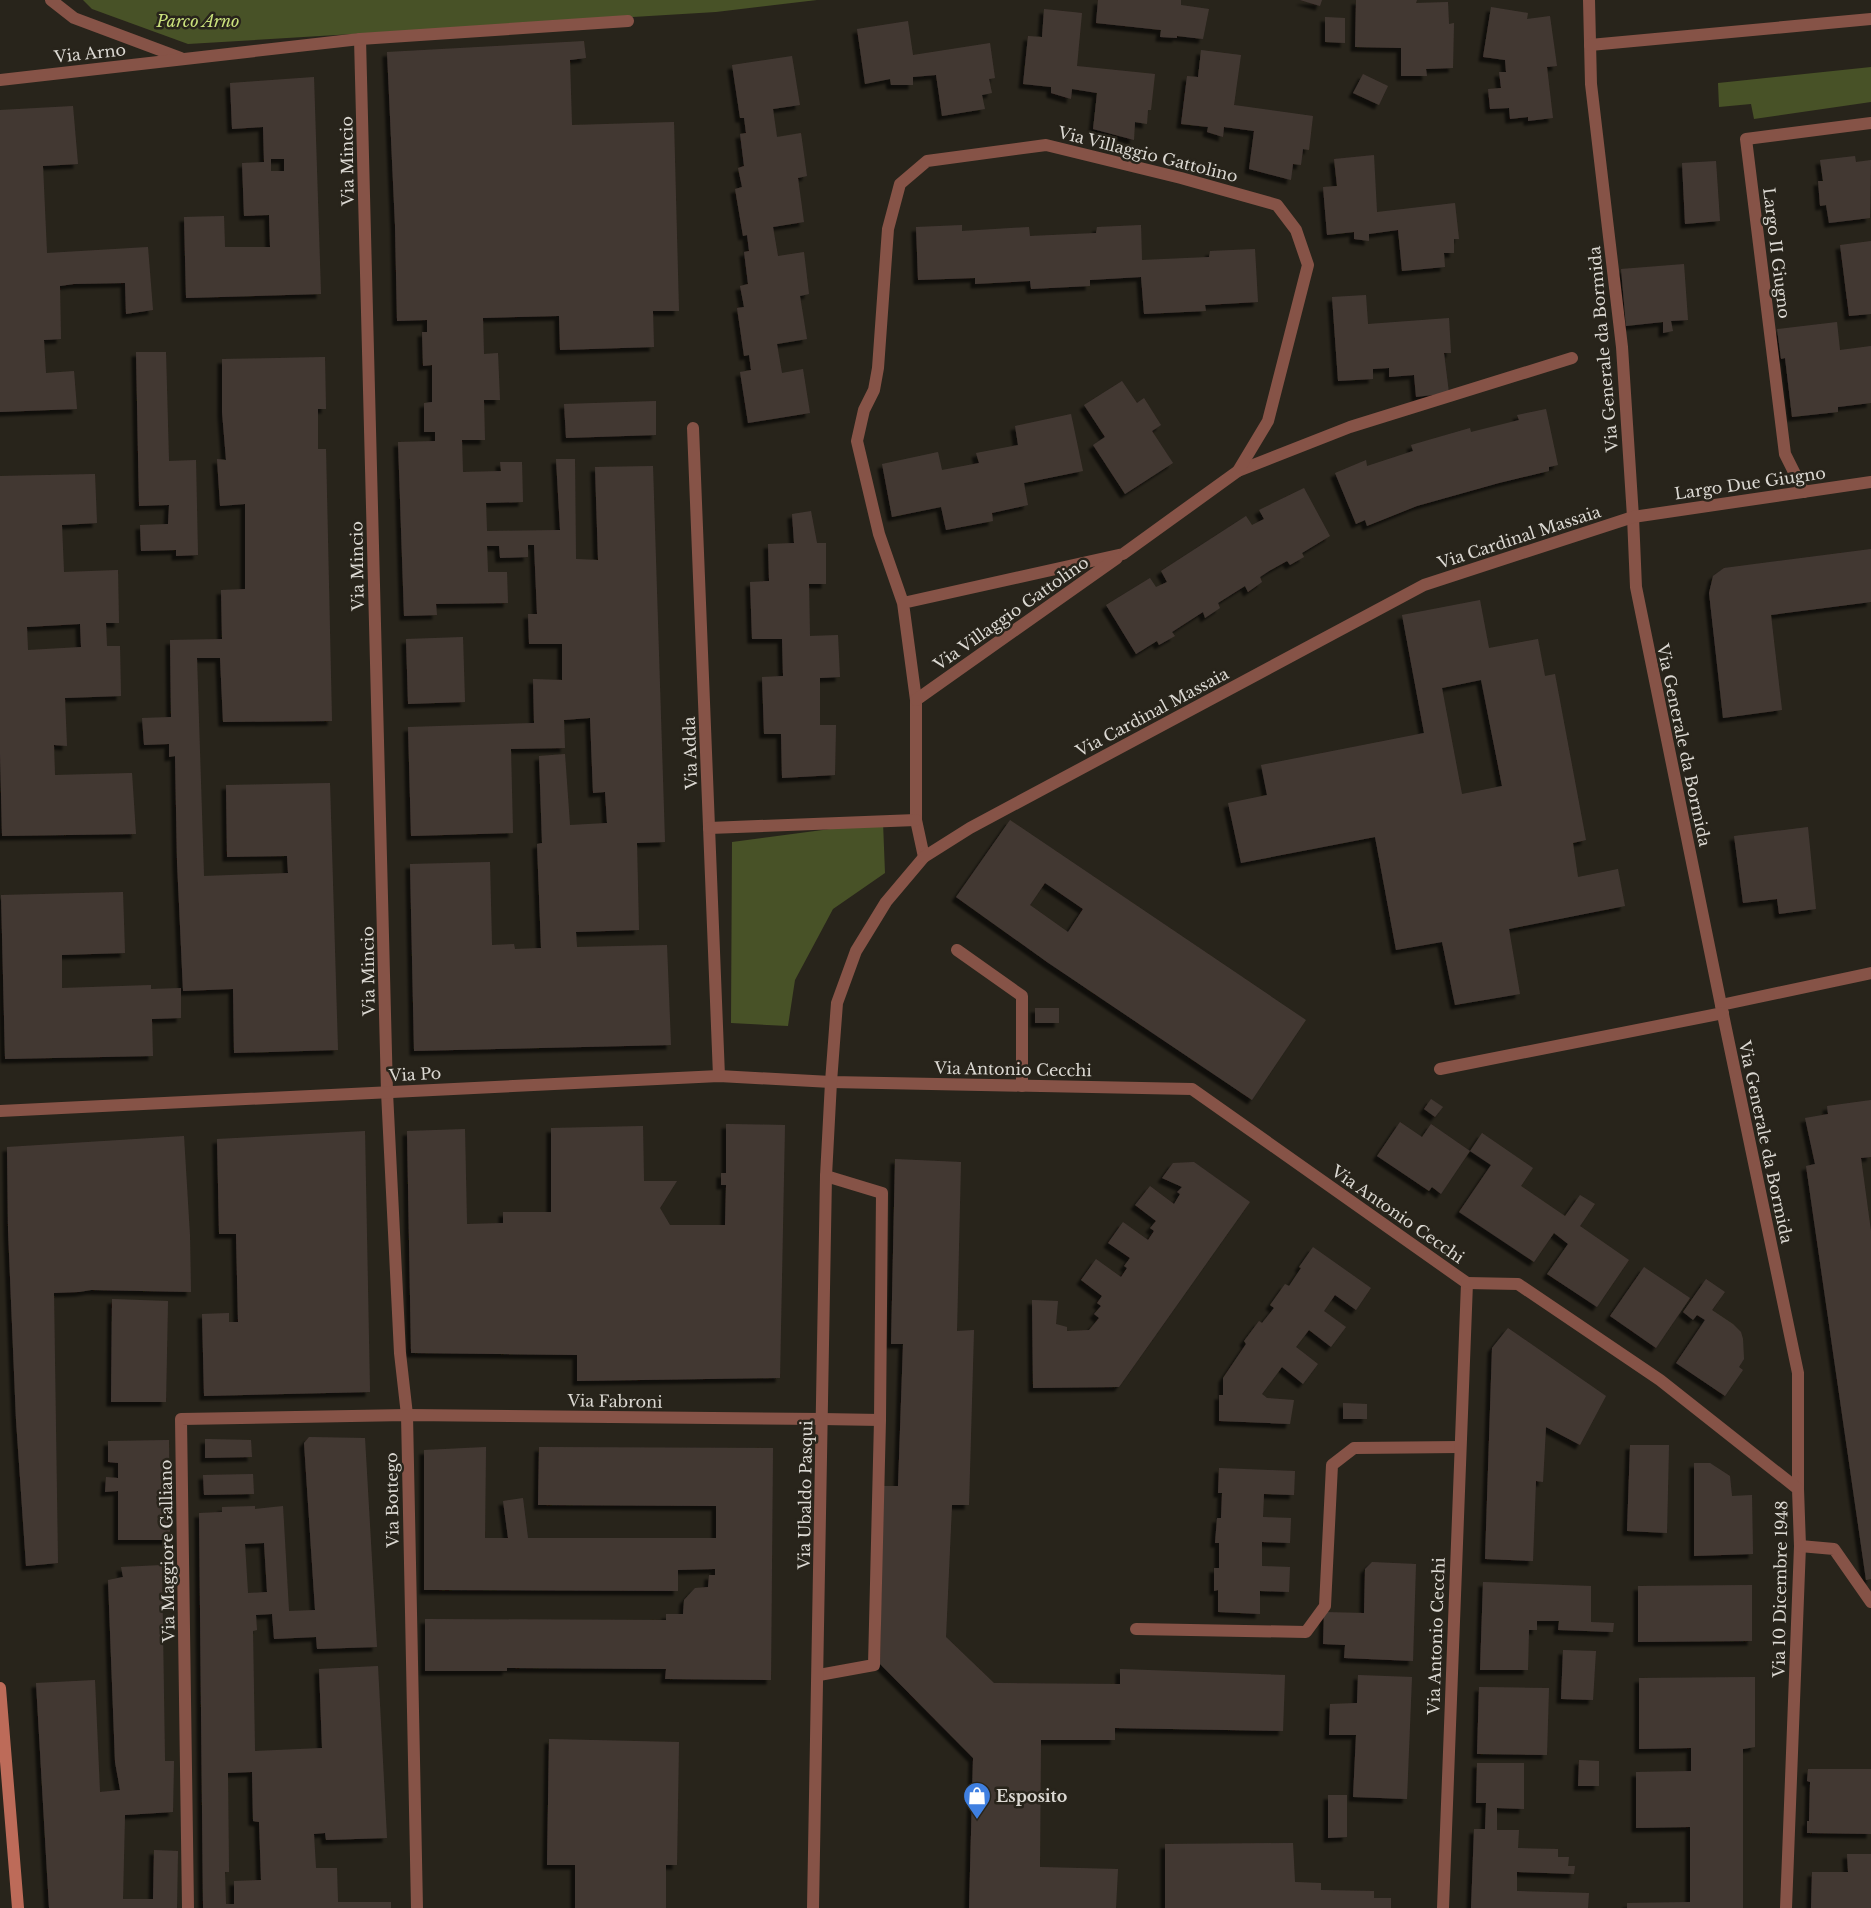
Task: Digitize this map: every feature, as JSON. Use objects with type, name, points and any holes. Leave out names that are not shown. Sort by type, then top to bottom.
[{"type":"main road","points":[[0,1688],[18,1908]]},
{"type":"street","points":[[50,0],[74,18],[183,59],[360,39],[628,21]]},
{"type":"street","name":"Via Generale da Bormida","points":[[1589,0],[1591,84],[1622,348],[1634,516],[1636,587],[1798,1373],[1798,1489]]},
{"type":"street","points":[[1590,45],[1871,19]]},
{"type":"street","name":"Via Mincio","points":[[360,39],[387,1092]]},
{"type":"street","name":"Via Arno","points":[[0,80],[183,59]]},
{"type":"street","name":"Largo II Giugno","points":[[1804,492],[1785,454],[1746,140],[1871,123]]},
{"type":"street","name":"Via Villaggio Gattolino","points":[[916,700],[1238,471],[1268,421],[1308,265],[1296,230],[1277,205],[1181,178],[1046,145],[927,161],[900,184],[888,229],[878,368],[874,390],[864,410],[857,441],[879,534],[903,603],[916,700],[916,820],[924,857]]},
{"type":"street","points":[[1238,471],[1350,427],[1572,358]]},
{"type":"street","name":"Via Adda","points":[[693,428],[719,1076]]},
{"type":"street","name":"Largo Due Giugno","points":[[1634,516],[1871,482]]},
{"type":"street","name":"Via Cardinal Massaia","points":[[831,1082],[837,1003],[856,951],[886,902],[924,857],[970,828],[1424,585],[1634,516]]},
{"type":"street","name":"Via Villaggio Gattolino","points":[[903,603],[1123,554]]},
{"type":"street","points":[[709,828],[916,820]]},
{"type":"street","points":[[958,950],[1022,996],[1022,1086]]},
{"type":"street","points":[[1440,1069],[1722,1009],[1871,973]]},
{"type":"street","name":"Via Po","points":[[0,1111],[719,1076],[831,1082]]},
{"type":"street","name":"Via Antonio Cecchi","points":[[831,1082],[1192,1089],[1467,1283],[1459,1447],[1443,1908]]},
{"type":"street","name":"Via Ubaldo Pasqui","points":[[813,1908],[819,1676],[826,1176],[831,1082]]},
{"type":"street","name":"Via Bottego","points":[[387,1092],[400,1353],[407,1415],[417,1908]]},
{"type":"street","points":[[819,1676],[874,1665],[880,1420],[882,1193],[826,1176]]},
{"type":"street","name":"Via 10 Dicembre 1948","points":[[1467,1283],[1518,1284],[1660,1380],[1798,1489],[1800,1546],[1786,1908]]},
{"type":"street","name":"Via Fabroni","points":[[407,1415],[880,1420]]},
{"type":"street","name":"Via Maggiore Galliano","points":[[188,1908],[181,1419],[407,1415]]},
{"type":"street","points":[[1136,1629],[1306,1632],[1325,1606],[1332,1465],[1354,1448],[1459,1447]]},
{"type":"street","points":[[1800,1546],[1834,1549],[1871,1602]]},
{"type":"green space","name":"Parco Arno","points":[[83,0],[817,0],[716,12],[188,44],[92,9]]},
{"type":"green space","points":[[1871,67],[1871,102],[1754,119],[1751,104],[1719,107],[1718,83]]},
{"type":"green space","points":[[883,822],[885,873],[833,909],[795,980],[788,1026],[731,1023],[732,842]]},
{"type":"building","points":[[1098,0],[1181,0],[1181,5],[1209,9],[1203,39],[1177,36],[1177,38],[1160,37],[1161,30],[1096,23]]},
{"type":"building","points":[[1300,0],[1322,0],[1320,6]]},
{"type":"building","points":[[1356,0],[1417,0],[1416,3],[1448,2],[1449,24],[1454,23],[1453,68],[1426,69],[1427,76],[1401,76],[1401,48],[1355,47]]},
{"type":"building","points":[[1491,7],[1528,13],[1527,19],[1550,16],[1557,66],[1547,67],[1553,118],[1528,121],[1528,117],[1510,119],[1509,108],[1490,109],[1488,89],[1501,88],[1499,72],[1506,72],[1505,60],[1483,57]]},
{"type":"building","points":[[1044,9],[1082,13],[1077,66],[1155,74],[1151,110],[1148,110],[1147,124],[1135,122],[1134,140],[1093,129],[1097,93],[1072,89],[1071,99],[1051,93],[1051,87],[1023,84],[1028,36],[1042,37]]},
{"type":"building","points":[[1325,17],[1345,18],[1345,43],[1325,42]]},
{"type":"building","points":[[908,21],[913,55],[990,43],[995,78],[989,79],[992,93],[982,95],[985,109],[942,116],[936,75],[913,77],[913,85],[891,85],[890,79],[865,84],[857,29]]},
{"type":"building","points":[[584,41],[586,58],[570,60],[572,125],[674,122],[679,311],[653,311],[654,347],[560,350],[559,316],[483,318],[484,354],[498,353],[500,400],[484,400],[485,440],[462,440],[463,472],[501,471],[500,462],[522,462],[523,502],[486,503],[487,531],[560,530],[556,459],[575,459],[576,559],[598,560],[595,467],[653,466],[665,842],[637,843],[639,930],[576,932],[577,947],[667,945],[671,1045],[414,1051],[410,864],[490,862],[492,945],[514,944],[515,949],[541,948],[537,844],[542,843],[539,756],[565,754],[570,825],[607,823],[605,792],[593,793],[590,718],[564,720],[565,748],[511,749],[513,833],[411,836],[408,727],[534,723],[533,679],[562,680],[562,644],[529,644],[528,614],[537,614],[534,545],[528,545],[528,557],[500,558],[499,546],[487,546],[488,572],[507,572],[508,603],[436,604],[437,615],[404,616],[398,442],[435,441],[435,432],[424,432],[424,403],[432,402],[432,365],[423,366],[422,332],[427,332],[427,320],[397,321],[395,226],[387,52]]},
{"type":"building","points":[[1201,50],[1241,55],[1234,105],[1313,116],[1309,150],[1303,149],[1301,165],[1293,164],[1291,180],[1249,169],[1254,131],[1224,127],[1223,137],[1207,132],[1208,127],[1181,124],[1187,76],[1198,77]]},
{"type":"building","points":[[792,56],[800,105],[773,109],[777,137],[801,133],[807,176],[798,178],[804,222],[773,227],[778,256],[804,252],[809,294],[800,296],[807,339],[777,344],[782,373],[803,369],[810,413],[748,423],[740,372],[751,370],[749,355],[744,356],[737,308],[744,307],[740,286],[748,284],[744,252],[749,251],[747,235],[743,236],[735,189],[742,187],[738,168],[744,166],[740,134],[746,133],[744,118],[740,118],[732,65]]},
{"type":"building","points":[[1363,74],[1388,86],[1379,105],[1353,93]]},
{"type":"building","points":[[314,77],[321,294],[186,298],[184,217],[224,216],[225,247],[270,247],[269,215],[244,216],[242,163],[264,162],[263,127],[232,129],[230,83]],"holes":[[[271,159],[284,159],[284,171],[271,171]]]},
{"type":"building","points":[[73,106],[78,164],[43,166],[47,253],[148,247],[153,310],[126,314],[125,283],[60,286],[61,339],[44,340],[46,373],[74,371],[77,409],[0,412],[0,110]]},
{"type":"building","points":[[1374,155],[1377,212],[1455,203],[1459,239],[1454,239],[1454,253],[1444,253],[1445,267],[1402,271],[1398,230],[1369,234],[1369,241],[1354,239],[1354,232],[1327,235],[1323,187],[1337,186],[1334,159]]},
{"type":"building","points":[[1855,156],[1856,162],[1871,160],[1870,218],[1829,223],[1826,205],[1820,206],[1818,181],[1823,181],[1820,160]]},
{"type":"building","points":[[1716,161],[1720,221],[1685,224],[1682,163]]},
{"type":"building","points":[[962,225],[962,231],[1029,227],[1030,236],[1096,233],[1097,227],[1141,225],[1142,260],[1209,257],[1210,251],[1255,249],[1258,302],[1205,305],[1206,311],[1144,314],[1141,277],[1090,280],[1090,286],[1031,289],[1030,281],[975,284],[975,278],[918,280],[916,227]]},
{"type":"building","points":[[1871,241],[1871,314],[1849,316],[1840,245]]},
{"type":"building","points":[[1684,264],[1688,320],[1671,321],[1673,331],[1663,333],[1663,322],[1626,326],[1621,269]]},
{"type":"building","points":[[1366,295],[1368,324],[1449,318],[1451,353],[1444,353],[1449,393],[1416,397],[1414,375],[1389,377],[1389,368],[1373,369],[1373,379],[1338,381],[1332,297]]},
{"type":"building","points":[[1837,322],[1840,350],[1871,346],[1871,403],[1838,407],[1838,412],[1792,417],[1785,358],[1781,359],[1777,329]]},
{"type":"building","points":[[136,352],[166,352],[169,461],[196,460],[198,555],[176,556],[176,550],[141,551],[140,525],[168,524],[169,505],[139,506]]},
{"type":"building","points":[[325,357],[326,409],[318,409],[318,449],[326,449],[332,721],[223,722],[220,658],[197,658],[204,876],[288,873],[287,856],[227,857],[226,785],[330,783],[338,1050],[234,1053],[233,989],[183,991],[177,862],[175,756],[169,757],[169,744],[144,745],[142,718],[171,717],[170,640],[222,639],[221,590],[245,589],[245,504],[220,506],[217,459],[226,460],[222,412],[222,359]]},
{"type":"building","points":[[1122,381],[1137,403],[1144,398],[1161,425],[1152,431],[1173,463],[1125,494],[1093,445],[1105,437],[1084,405]]},
{"type":"building","points":[[656,401],[656,435],[566,438],[564,404]]},
{"type":"building","points":[[1546,409],[1558,465],[1549,467],[1549,471],[1417,506],[1367,526],[1365,520],[1356,524],[1335,473],[1366,460],[1367,466],[1413,451],[1411,445],[1470,428],[1471,432],[1519,420],[1517,415]]},
{"type":"building","points":[[1071,414],[1083,471],[1024,483],[1028,505],[992,513],[993,521],[946,530],[941,507],[892,517],[882,464],[938,452],[942,470],[979,463],[976,453],[1018,445],[1015,426]]},
{"type":"building","points":[[95,474],[97,523],[62,525],[64,572],[118,570],[119,623],[106,623],[107,646],[120,646],[121,696],[65,698],[67,746],[54,745],[55,775],[132,773],[136,834],[2,836],[0,753],[0,476]],"holes":[[[80,624],[81,647],[28,650],[27,627]]]},
{"type":"building","points":[[1304,488],[1330,536],[1302,553],[1304,557],[1290,565],[1287,561],[1260,577],[1262,582],[1248,592],[1245,586],[1218,603],[1220,608],[1205,618],[1203,612],[1172,632],[1175,636],[1159,645],[1157,641],[1136,654],[1106,605],[1150,578],[1156,587],[1167,582],[1161,571],[1246,516],[1252,525],[1264,519],[1259,510]]},
{"type":"building","points":[[811,511],[817,543],[826,543],[826,584],[809,584],[810,636],[838,635],[840,677],[820,678],[820,725],[836,725],[835,775],[782,778],[781,734],[764,734],[762,677],[783,676],[782,639],[752,639],[750,582],[769,581],[768,544],[794,543],[792,514]]},
{"type":"building","points":[[1871,549],[1871,602],[1771,615],[1782,710],[1723,718],[1709,593],[1713,576],[1724,568]]},
{"type":"building","points":[[1480,600],[1489,648],[1538,639],[1545,676],[1555,674],[1586,840],[1573,843],[1578,877],[1618,869],[1625,906],[1509,929],[1520,994],[1455,1005],[1442,942],[1396,950],[1375,837],[1241,863],[1228,803],[1267,795],[1261,765],[1424,733],[1402,615]],"holes":[[[1481,680],[1502,786],[1462,794],[1442,688]]]},
{"type":"building","points":[[463,637],[465,702],[408,704],[406,639]]},
{"type":"building","points":[[1010,820],[1306,1020],[1252,1100],[1047,962],[956,897]],"holes":[[[1045,883],[1083,909],[1068,932],[1030,905]]]},
{"type":"building","points":[[1808,827],[1816,909],[1779,914],[1777,899],[1743,903],[1734,836]]},
{"type":"building","points":[[123,892],[125,953],[62,955],[62,988],[151,985],[151,989],[181,988],[181,1018],[152,1019],[153,1056],[5,1059],[1,895]]},
{"type":"building","points":[[1035,1008],[1059,1008],[1059,1023],[1035,1023]]},
{"type":"building","points":[[1431,1099],[1443,1107],[1435,1117],[1424,1109]]},
{"type":"building","points":[[1871,1100],[1871,1157],[1861,1158],[1871,1231],[1871,1579],[1866,1580],[1806,1166],[1815,1164],[1805,1118],[1828,1114],[1827,1106]]},
{"type":"building","points":[[1400,1122],[1422,1137],[1431,1124],[1470,1151],[1441,1194],[1432,1187],[1429,1191],[1377,1156]]},
{"type":"building","points":[[726,1124],[785,1125],[780,1378],[577,1381],[577,1355],[411,1353],[407,1131],[465,1129],[467,1224],[503,1223],[503,1212],[551,1212],[551,1128],[643,1126],[644,1181],[677,1181],[660,1208],[670,1225],[725,1225],[726,1185],[721,1185],[721,1173],[726,1173]]},
{"type":"building","points":[[365,1131],[370,1392],[204,1396],[202,1314],[229,1313],[229,1322],[238,1322],[236,1234],[219,1234],[217,1139]]},
{"type":"building","points":[[1482,1133],[1533,1168],[1521,1186],[1565,1216],[1580,1195],[1595,1204],[1580,1226],[1629,1260],[1597,1307],[1547,1274],[1568,1244],[1554,1233],[1534,1262],[1459,1212],[1491,1165],[1470,1151]]},
{"type":"building","points":[[184,1136],[190,1236],[191,1292],[91,1290],[54,1293],[58,1563],[26,1566],[16,1420],[8,1230],[7,1147]]},
{"type":"building","points":[[895,1159],[961,1162],[957,1331],[974,1330],[969,1505],[952,1505],[946,1637],[994,1683],[1120,1684],[1120,1669],[1285,1675],[1283,1731],[1115,1728],[1115,1740],[1041,1740],[1040,1867],[1118,1869],[1116,1908],[969,1908],[973,1758],[880,1664],[883,1486],[898,1486],[903,1344],[891,1344]]},
{"type":"building","points":[[1194,1162],[1250,1202],[1119,1387],[1033,1388],[1032,1300],[1058,1301],[1056,1324],[1067,1327],[1067,1331],[1089,1330],[1099,1318],[1094,1314],[1101,1306],[1097,1303],[1102,1296],[1081,1280],[1096,1259],[1121,1277],[1127,1268],[1124,1266],[1130,1258],[1108,1243],[1123,1222],[1148,1240],[1154,1231],[1150,1228],[1156,1221],[1135,1205],[1150,1186],[1174,1204],[1180,1194],[1177,1192],[1182,1187],[1162,1178],[1173,1163]]},
{"type":"building","points":[[1313,1247],[1371,1288],[1356,1310],[1335,1295],[1324,1311],[1346,1327],[1331,1347],[1309,1330],[1296,1347],[1318,1364],[1303,1384],[1282,1367],[1262,1394],[1267,1398],[1294,1400],[1290,1424],[1219,1421],[1219,1395],[1223,1395],[1223,1378],[1246,1344],[1244,1341],[1259,1321],[1262,1323],[1274,1308],[1270,1305],[1285,1284],[1289,1286]]},
{"type":"building","points":[[1644,1267],[1690,1298],[1656,1348],[1610,1316]]},
{"type":"building","points":[[1706,1279],[1725,1292],[1712,1310],[1733,1324],[1741,1332],[1743,1339],[1744,1359],[1739,1367],[1743,1370],[1725,1396],[1676,1363],[1705,1320],[1697,1315],[1693,1320],[1683,1312]]},
{"type":"building","points":[[112,1299],[168,1301],[166,1402],[111,1402]]},
{"type":"building","points":[[1508,1328],[1606,1396],[1580,1445],[1546,1427],[1543,1482],[1536,1481],[1533,1561],[1485,1559],[1492,1348]]},
{"type":"building","points":[[1343,1403],[1367,1404],[1367,1419],[1343,1419]]},
{"type":"building","points":[[309,1437],[365,1438],[377,1647],[317,1649],[316,1637],[274,1639],[272,1614],[256,1615],[257,1630],[253,1631],[255,1751],[322,1748],[319,1669],[378,1666],[387,1838],[326,1840],[325,1833],[314,1834],[316,1868],[337,1868],[338,1902],[391,1902],[391,1908],[203,1908],[199,1513],[222,1512],[222,1507],[255,1506],[255,1509],[283,1506],[289,1611],[315,1610],[304,1443]],"holes":[[[264,1543],[267,1592],[248,1593],[245,1544]],[[252,1772],[253,1821],[259,1822],[261,1880],[234,1881],[234,1904],[226,1904],[225,1872],[229,1872],[228,1773]]]},
{"type":"building","points":[[205,1439],[251,1440],[252,1457],[205,1458]]},
{"type":"building","points":[[169,1440],[170,1540],[118,1540],[118,1491],[105,1492],[106,1477],[118,1478],[118,1463],[108,1462],[108,1441]]},
{"type":"building","points":[[1630,1445],[1669,1445],[1667,1533],[1627,1531]]},
{"type":"building","points":[[486,1447],[485,1538],[508,1538],[503,1501],[523,1498],[528,1538],[716,1538],[716,1506],[538,1505],[539,1447],[773,1448],[771,1680],[665,1679],[666,1669],[507,1668],[507,1671],[425,1671],[425,1619],[666,1620],[666,1614],[683,1614],[684,1600],[695,1588],[708,1587],[709,1575],[715,1575],[715,1569],[678,1570],[678,1591],[424,1590],[424,1450]]},
{"type":"building","points":[[1694,1463],[1710,1463],[1730,1476],[1732,1496],[1752,1495],[1753,1554],[1694,1556]]},
{"type":"building","points":[[1219,1468],[1295,1471],[1294,1495],[1264,1494],[1263,1517],[1291,1518],[1290,1543],[1262,1542],[1262,1566],[1290,1567],[1289,1592],[1260,1591],[1260,1614],[1218,1612],[1218,1590],[1214,1591],[1214,1568],[1219,1568],[1219,1543],[1215,1543],[1217,1518],[1221,1518],[1222,1493],[1218,1493]]},
{"type":"building","points":[[253,1474],[254,1494],[204,1495],[203,1475]]},
{"type":"building","points":[[1372,1562],[1416,1564],[1413,1661],[1344,1658],[1345,1645],[1323,1644],[1324,1612],[1364,1613],[1365,1569]]},
{"type":"building","points":[[162,1565],[165,1761],[174,1761],[173,1812],[125,1815],[123,1899],[153,1899],[154,1850],[178,1851],[177,1908],[49,1908],[36,1683],[95,1680],[100,1792],[120,1790],[115,1762],[108,1580],[123,1577],[121,1567]]},
{"type":"building","points":[[1483,1582],[1591,1586],[1591,1622],[1614,1623],[1613,1632],[1558,1630],[1559,1621],[1537,1621],[1537,1630],[1529,1630],[1528,1670],[1480,1670]]},
{"type":"building","points":[[1752,1585],[1752,1641],[1638,1642],[1638,1586]]},
{"type":"building","points":[[1563,1650],[1596,1651],[1593,1700],[1561,1699]]},
{"type":"building","points":[[1358,1675],[1412,1677],[1407,1799],[1353,1797],[1356,1735],[1329,1735],[1330,1704],[1357,1703]]},
{"type":"building","points":[[1755,1677],[1755,1747],[1743,1749],[1743,1908],[1627,1908],[1627,1903],[1690,1902],[1690,1827],[1636,1828],[1636,1772],[1691,1771],[1691,1748],[1639,1749],[1639,1678]]},
{"type":"building","points":[[1479,1687],[1549,1688],[1547,1755],[1477,1754]]},
{"type":"building","points":[[549,1739],[679,1742],[677,1865],[666,1865],[666,1908],[575,1908],[575,1865],[547,1865]]},
{"type":"building","points":[[1579,1760],[1599,1761],[1599,1786],[1578,1786]]},
{"type":"building","points":[[1477,1763],[1524,1763],[1524,1809],[1497,1808],[1497,1830],[1519,1830],[1518,1848],[1558,1849],[1558,1857],[1569,1857],[1568,1866],[1575,1866],[1574,1874],[1517,1872],[1517,1891],[1589,1893],[1588,1908],[1471,1908],[1474,1829],[1485,1829],[1486,1803],[1476,1803]]},
{"type":"building","points":[[1808,1769],[1871,1769],[1871,1834],[1807,1833],[1810,1782],[1807,1781]]},
{"type":"building","points":[[1328,1795],[1347,1795],[1347,1837],[1328,1838]]},
{"type":"building","points":[[1293,1843],[1295,1882],[1321,1883],[1321,1890],[1374,1891],[1374,1898],[1391,1898],[1391,1908],[1165,1908],[1165,1844]]},
{"type":"building","points":[[1847,1854],[1871,1854],[1871,1908],[1811,1908],[1812,1872],[1848,1872]]},
{"type":"place","name":"Esposito","points":[[977,1820]]}]
